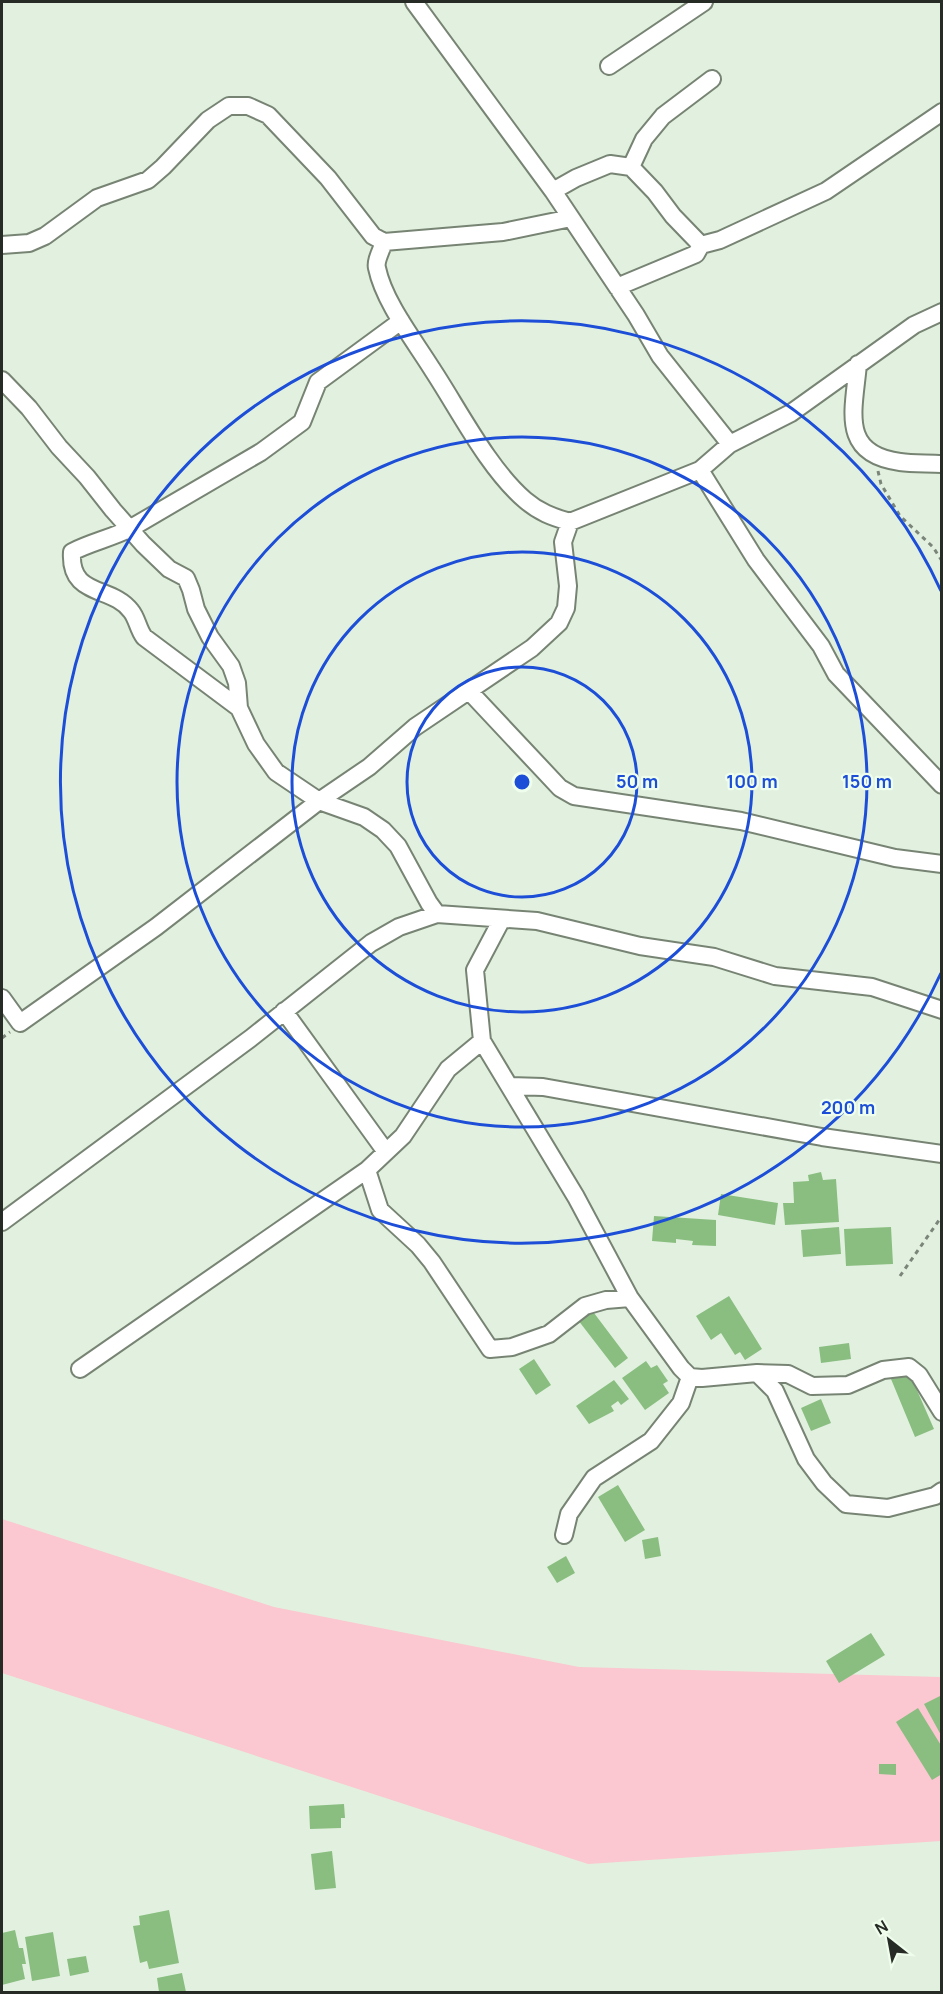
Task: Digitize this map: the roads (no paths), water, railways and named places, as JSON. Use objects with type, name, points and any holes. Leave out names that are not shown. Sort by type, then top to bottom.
[{"type":"street","points":[[414,2],[553,192],[660,356],[730,444]]},
{"type":"street","points":[[609,66],[704,2]]},
{"type":"street","points":[[631,167],[644,139],[663,116],[712,79]]},
{"type":"street","points":[[2,245],[29,243],[45,236],[97,198],[148,180],[208,120],[229,106],[248,106],[268,115],[328,178],[373,236],[384,242],[503,232],[571,218]]},
{"type":"street","points":[[617,287],[696,254],[701,245],[720,240],[826,191],[942,112]]},
{"type":"street","points":[[553,192],[576,178],[610,164],[631,167],[701,245]]},
{"type":"street","points":[[384,242],[376,266],[400,321],[489,459],[523,498],[541,513],[570,522],[700,470],[730,444],[791,413],[914,325],[942,312]]},
{"type":"street","points":[[239,708],[144,637],[131,611],[116,599],[84,585],[71,566],[72,552],[131,528],[261,452],[302,422],[318,382],[400,321]]},
{"type":"street","points":[[858,364],[854,430],[860,445],[878,459],[902,463],[942,464]]},
{"type":"street","points":[[2,380],[29,408],[58,447],[87,477],[143,544],[169,569],[186,578],[196,609],[210,637],[231,666],[237,683],[239,708],[256,744],[276,772],[319,801],[364,817],[383,831],[398,846],[437,914]]},
{"type":"street","points":[[700,470],[756,560],[821,646],[836,674],[942,785]]},
{"type":"street","points":[[2,998],[20,1023],[165,921],[319,801],[369,767],[415,727],[532,648],[559,623],[566,608],[568,586],[563,542],[570,522]]},
{"type":"street","points":[[469,691],[560,788],[574,796],[741,821],[895,858],[942,864]]},
{"type":"street","points":[[2,1222],[242,1045],[371,943],[399,927],[437,914],[537,921],[640,946],[714,957],[775,976],[872,987],[942,1010]]},
{"type":"street","points":[[502,919],[475,970],[482,1041],[576,1197],[630,1298],[681,1368],[690,1377],[732,1377],[757,1373],[788,1374],[812,1386],[848,1384],[883,1370],[909,1367],[919,1375],[942,1412]]},
{"type":"street","points":[[284,1011],[386,1152]]},
{"type":"street","points":[[80,1370],[368,1170],[403,1137],[448,1070],[482,1041]]},
{"type":"street","points":[[510,1086],[543,1087],[810,1135],[942,1154]]},
{"type":"street","points":[[368,1170],[380,1210],[418,1245],[432,1262],[490,1349],[512,1347],[549,1334],[585,1306],[606,1300],[630,1298]]},
{"type":"street","points":[[757,1373],[775,1391],[789,1417],[806,1459],[824,1483],[846,1504],[888,1508],[935,1496],[942,1491]]},
{"type":"street","points":[[564,1535],[569,1514],[594,1478],[651,1441],[681,1403],[690,1377]]}]
